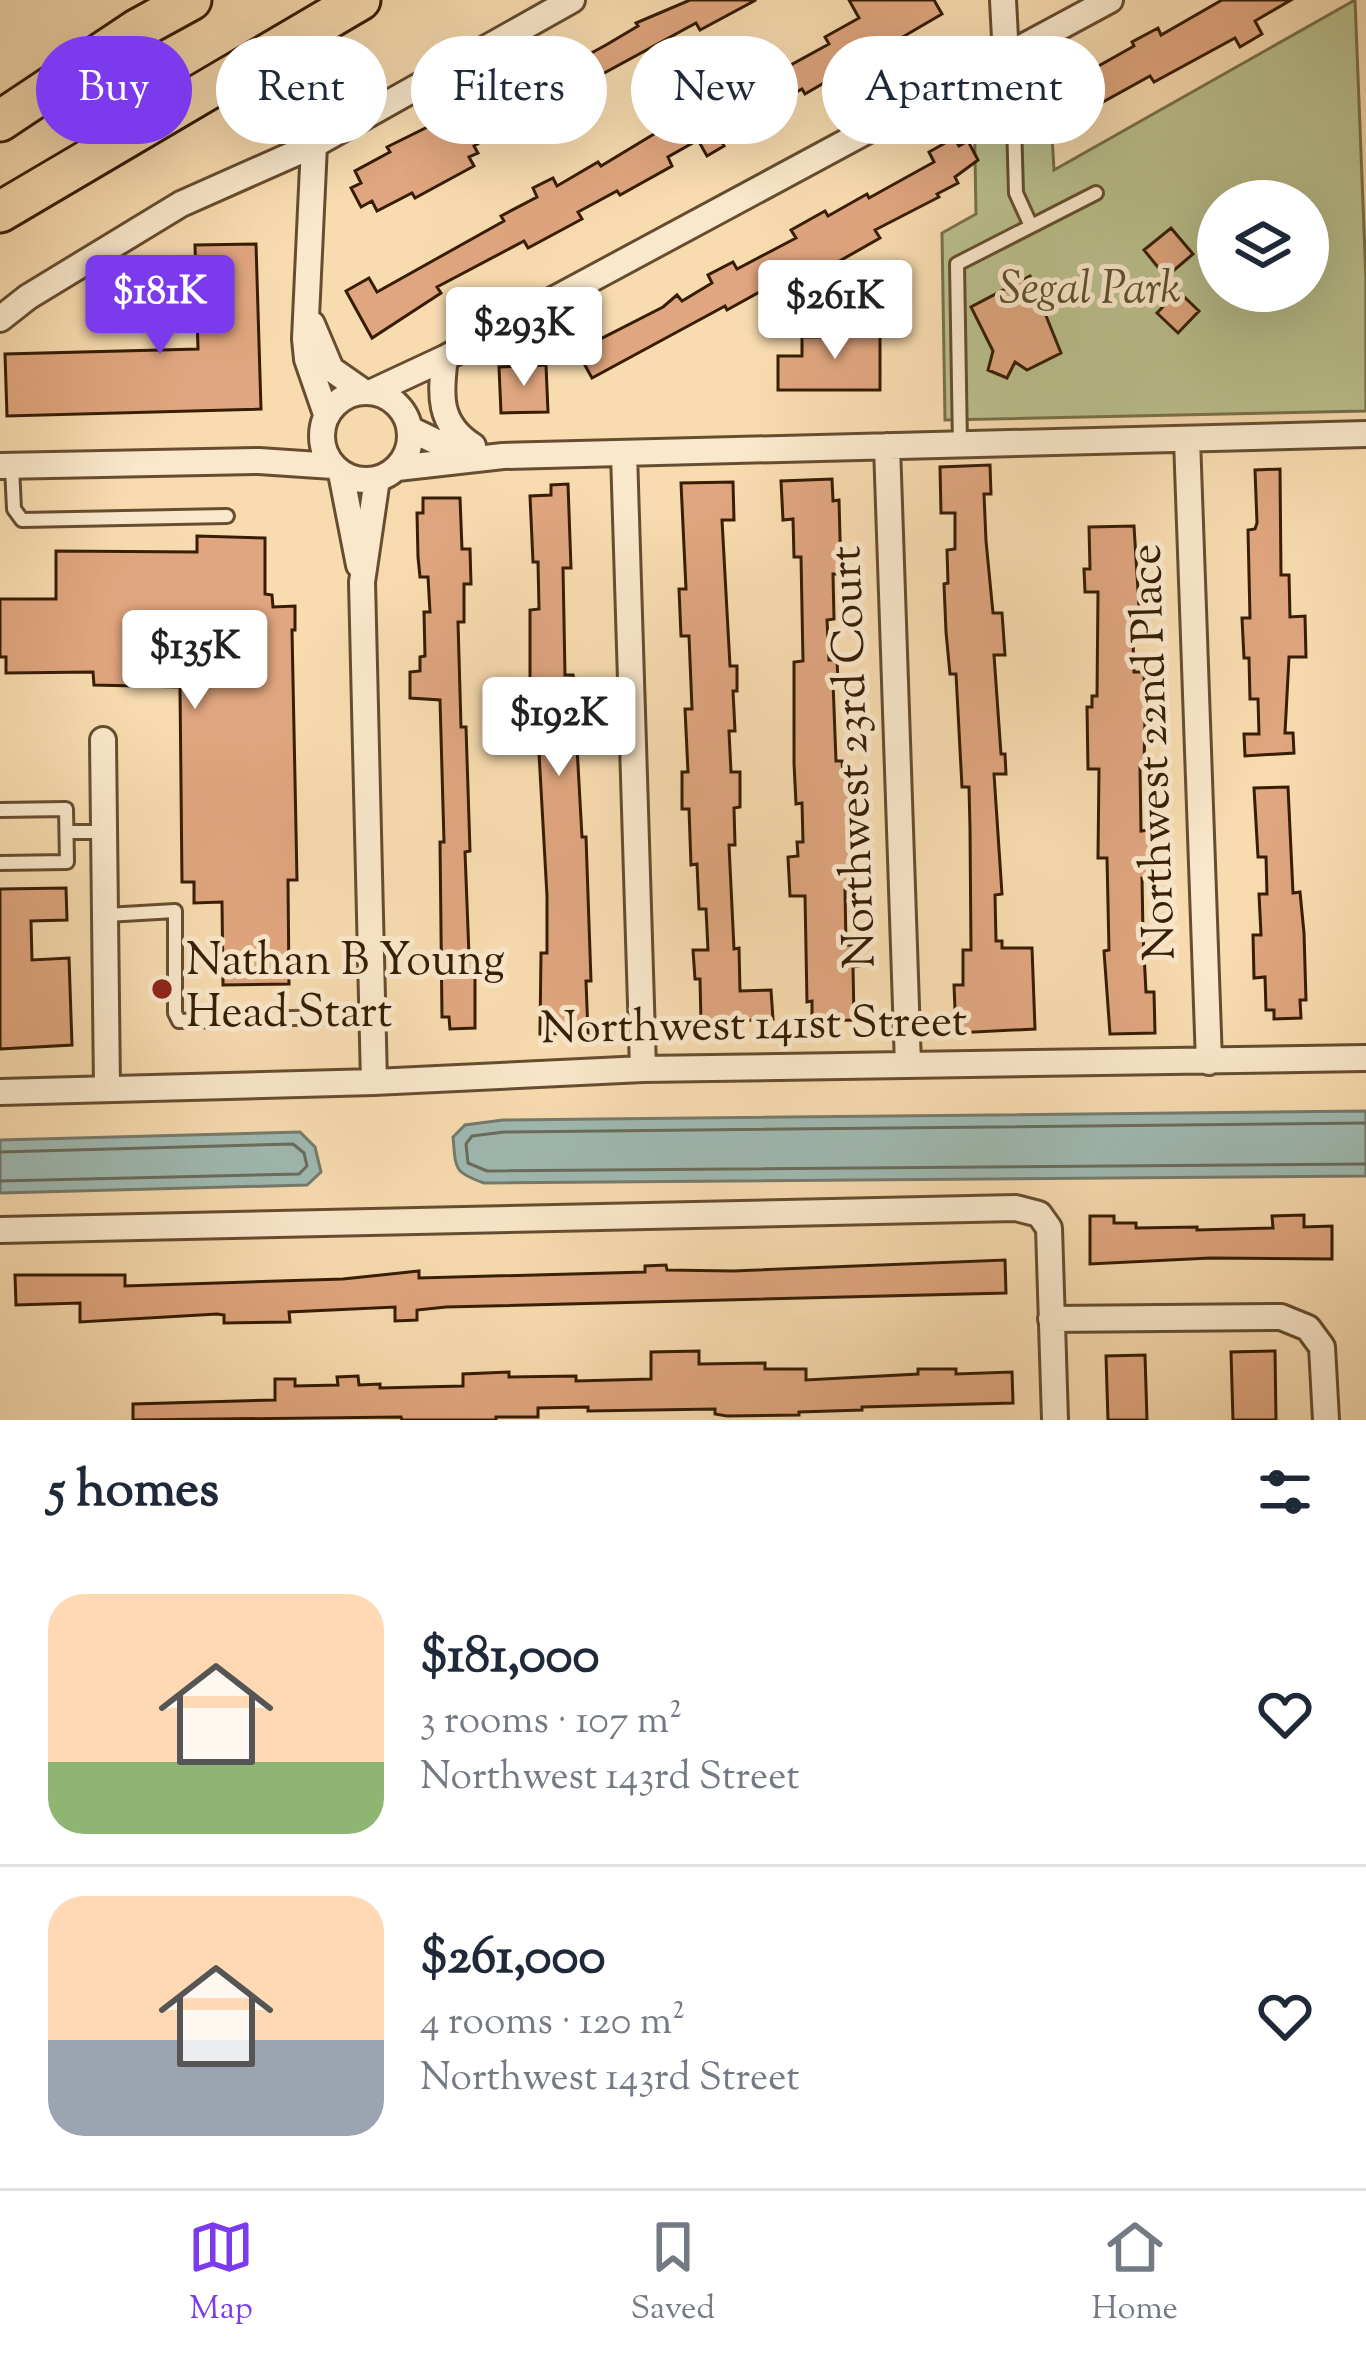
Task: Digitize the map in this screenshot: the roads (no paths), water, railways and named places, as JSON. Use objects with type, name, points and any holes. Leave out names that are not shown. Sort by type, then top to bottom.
[{"type":"main road","points":[[0,122],[138,28],[191,0]]},
{"type":"main road","points":[[0,212],[360,0]]},
{"type":"street","points":[[0,319],[182,204],[314,145],[572,0]]},
{"type":"street","points":[[1002,36],[1003,0]]},
{"type":"street","points":[[1044,36],[1111,0]]},
{"type":"street","points":[[259,461],[302,442],[347,395],[368,392],[445,358],[844,144]]},
{"type":"street","points":[[314,145],[307,359],[324,419],[323,447],[337,470],[362,582],[374,1082]]},
{"type":"street","points":[[308,316],[332,369],[368,392],[393,400],[409,424],[441,444],[473,446],[503,456]]},
{"type":"street","points":[[362,582],[387,473],[405,457],[422,383],[445,358]]},
{"type":"street","points":[[445,358],[444,415],[473,446]]},
{"type":"street","points":[[6,466],[259,461],[337,470],[363,480],[503,456],[1366,434]]},
{"type":"street","name":"Northwest 22nd Place","points":[[1187,439],[1209,1063]]},
{"type":"street","name":"Northwest 23rd Court","points":[[887,446],[908,1065]]},
{"type":"street","points":[[623,453],[643,1070]]},
{"type":"street","points":[[103,740],[107,1089]]},
{"type":"street","name":"Northwest 141st Street","points":[[0,1092],[643,1070],[1366,1058]]},
{"type":"street","points":[[0,1229],[1016,1208],[1039,1214],[1049,1228],[1055,1420]]},
{"type":"street","points":[[1051,1319],[1281,1317],[1308,1328],[1322,1347],[1326,1420]]},
{"type":"lane","points":[[1015,144],[1016,194],[1030,226]]},
{"type":"lane","points":[[960,445],[957,264],[1096,193]]},
{"type":"lane","points":[[6,466],[14,509],[22,520],[227,516]]},
{"type":"lane","points":[[0,810],[66,808],[68,832],[68,862],[0,863]]},
{"type":"lane","points":[[68,832],[104,832]]},
{"type":"lane","points":[[105,915],[176,911],[179,1021],[372,1016]]},
{"type":"water","points":[[1366,1111],[1366,1176],[484,1183],[458,1168],[453,1137],[465,1125],[503,1120]]},
{"type":"water","points":[[300,1132],[315,1147],[321,1172],[307,1185],[0,1193],[0,1140]]},
{"type":"place","name":"Nathan B Young Head Start","points":[[162,989]]},
{"type":"park label","name":"Segal Park","points":[[1090,291]]}]
